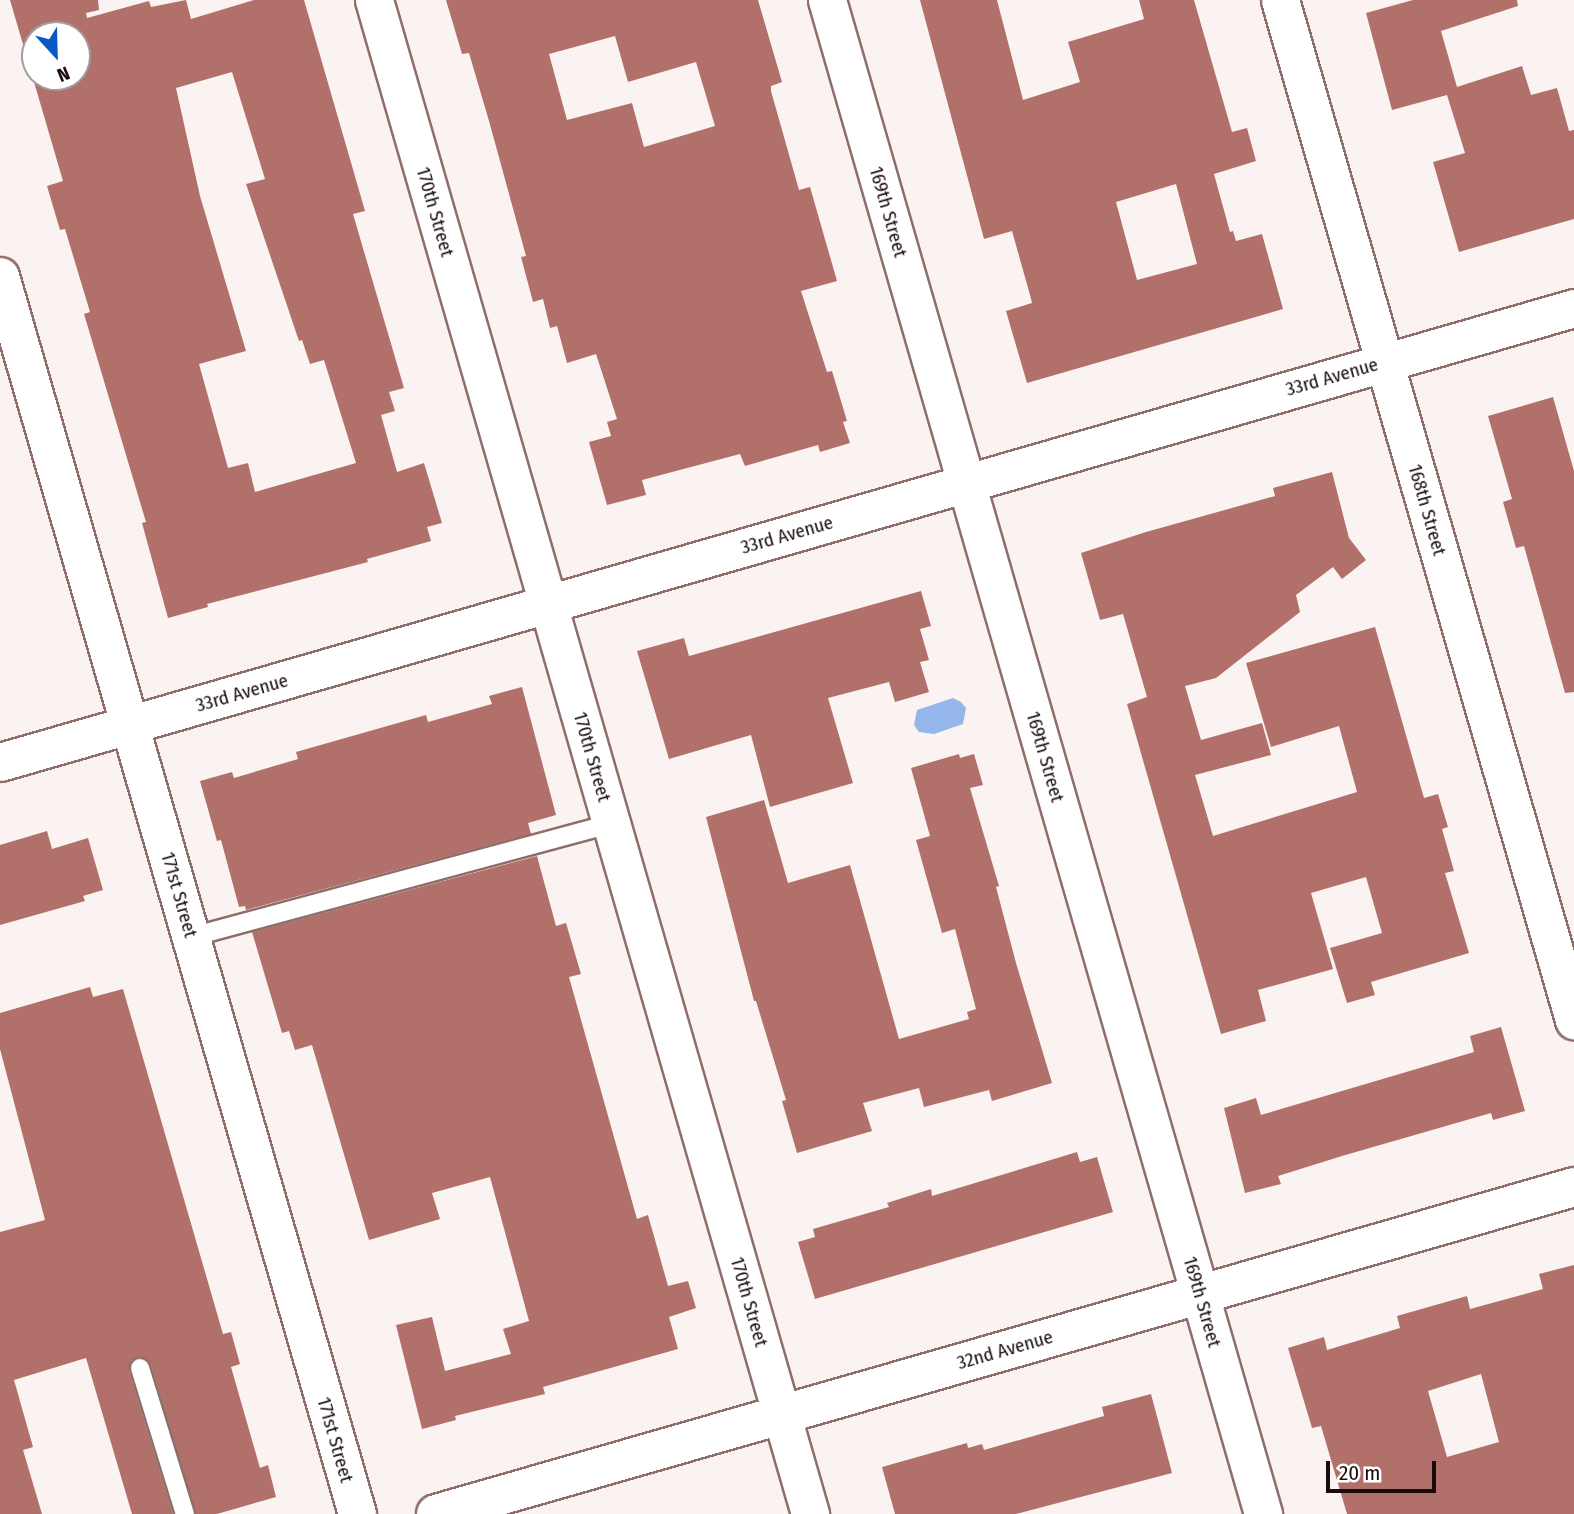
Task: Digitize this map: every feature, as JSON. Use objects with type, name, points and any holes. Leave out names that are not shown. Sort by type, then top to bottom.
[{"type":"street","name":"170th Street","points":[[374,0],[810,1514]]},
{"type":"street","name":"169th Street","points":[[827,0],[1264,1514]]},
{"type":"street","name":"168th Street","points":[[1280,0],[1574,1020]]},
{"type":"street","name":"171st Street","points":[[0,276],[357,1514]]},
{"type":"street","name":"33rd Avenue","points":[[0,762],[1574,308]]},
{"type":"street","name":"32nd Avenue","points":[[436,1514],[1574,1186]]},
{"type":"lane","points":[[191,937],[611,824]]},
{"type":"lane","points":[[140,1368],[185,1514]]},
{"type":"water","points":[[953,698],[966,708],[963,724],[934,734],[919,732],[914,725],[917,710]]},
{"type":"building","points":[[10,0],[98,0],[99,10],[86,13],[87,18],[149,1],[151,7],[186,0],[191,19],[254,0],[304,0],[365,211],[353,214],[404,388],[389,392],[395,411],[381,415],[397,472],[424,463],[442,523],[427,527],[431,541],[367,559],[368,562],[207,604],[208,607],[168,618],[142,523],[146,522],[84,314],[90,312],[65,229],[60,230],[47,186],[63,181],[37,91],[91,91],[91,21],[21,21],[21,38]],"holes":[[[232,72],[265,179],[246,184],[299,341],[302,340],[310,364],[324,360],[356,463],[255,492],[248,463],[228,468],[199,364],[246,351],[200,196],[176,88]]]},
{"type":"building","points":[[446,0],[758,0],[782,82],[771,86],[771,91],[799,190],[810,187],[837,281],[801,291],[827,372],[832,371],[847,421],[843,422],[850,443],[820,452],[818,445],[745,466],[740,454],[642,480],[646,495],[607,505],[589,442],[611,436],[607,422],[617,419],[596,354],[567,363],[557,326],[550,328],[543,299],[533,302],[521,257],[526,256],[489,121],[469,53],[462,54]],"holes":[[[615,36],[628,82],[696,62],[715,126],[644,147],[632,103],[567,120],[549,54]]]},
{"type":"building","points":[[920,0],[997,0],[1023,100],[1080,82],[1068,42],[1144,19],[1139,0],[1194,0],[1232,132],[1247,128],[1256,161],[1214,174],[1230,232],[1233,231],[1236,241],[1262,234],[1283,309],[1027,383],[1006,311],[1032,303],[1012,231],[984,239]],"holes":[[[1176,184],[1197,264],[1137,280],[1116,202]]]},
{"type":"building","points":[[1413,0],[1517,0],[1518,6],[1441,31],[1457,87],[1522,66],[1531,95],[1557,88],[1569,131],[1574,130],[1574,219],[1459,252],[1433,162],[1465,153],[1447,95],[1392,110],[1366,13]]},
{"type":"building","points":[[1553,397],[1574,471],[1574,692],[1565,693],[1524,546],[1516,548],[1503,502],[1512,499],[1488,416]]},
{"type":"building","points":[[1332,472],[1349,538],[1366,560],[1342,579],[1333,567],[1296,595],[1300,612],[1216,678],[1185,686],[1201,740],[1262,723],[1271,755],[1195,775],[1213,836],[1357,792],[1339,726],[1271,747],[1246,663],[1375,627],[1424,798],[1438,794],[1448,827],[1442,829],[1454,871],[1445,873],[1469,953],[1371,982],[1375,995],[1347,1003],[1330,948],[1382,933],[1366,877],[1311,893],[1333,969],[1258,990],[1266,1021],[1221,1034],[1127,704],[1147,697],[1123,614],[1100,620],[1081,553],[1275,496],[1273,488]]},
{"type":"building","points":[[921,591],[931,626],[920,629],[929,660],[920,662],[929,692],[895,702],[889,682],[828,698],[853,783],[770,807],[751,735],[669,759],[637,651],[684,638],[689,656]]},
{"type":"building","points":[[522,687],[556,815],[528,823],[531,834],[246,910],[245,906],[239,907],[221,840],[217,841],[200,781],[232,772],[234,778],[298,759],[296,752],[426,715],[428,722],[492,704],[489,696]]},
{"type":"building","points":[[959,754],[960,758],[974,754],[983,785],[970,788],[999,886],[996,887],[1016,963],[1052,1083],[992,1101],[989,1090],[924,1107],[919,1088],[863,1103],[872,1131],[797,1153],[782,1101],[786,1100],[754,1001],[706,817],[764,800],[788,883],[850,865],[899,1039],[969,1019],[967,1012],[976,1009],[955,929],[942,933],[916,840],[930,836],[911,768]]},
{"type":"building","points":[[47,831],[52,849],[88,838],[103,890],[83,896],[85,901],[0,925],[0,845]]},
{"type":"building","points":[[537,856],[556,926],[566,923],[581,974],[569,977],[637,1219],[648,1215],[668,1286],[688,1281],[696,1308],[669,1317],[678,1349],[543,1387],[545,1394],[455,1416],[456,1420],[422,1429],[396,1325],[432,1317],[445,1371],[511,1354],[503,1329],[529,1321],[490,1177],[432,1193],[440,1219],[369,1240],[312,1045],[295,1050],[289,1031],[282,1033],[252,932]]},
{"type":"building","points":[[90,987],[93,997],[123,989],[223,1334],[231,1332],[240,1364],[231,1367],[260,1468],[268,1465],[276,1497],[217,1514],[196,1514],[151,1365],[147,1359],[137,1357],[131,1361],[129,1371],[173,1514],[132,1514],[86,1358],[14,1380],[33,1447],[23,1450],[42,1514],[0,1514],[0,1232],[45,1220],[0,1049],[0,1013]]},
{"type":"building","points":[[1501,1027],[1525,1111],[1493,1120],[1491,1113],[1342,1156],[1278,1176],[1281,1184],[1245,1193],[1224,1108],[1256,1098],[1261,1115],[1474,1052],[1470,1036]]},
{"type":"building","points":[[1077,1152],[1080,1162],[1097,1157],[1113,1212],[815,1299],[798,1242],[815,1237],[813,1229],[889,1207],[887,1203],[931,1189],[932,1196]]},
{"type":"building","points":[[1574,1265],[1574,1514],[1347,1514],[1321,1426],[1312,1428],[1288,1348],[1324,1337],[1327,1350],[1400,1328],[1397,1316],[1467,1296],[1470,1309],[1543,1289],[1539,1274]],"holes":[[[1481,1374],[1499,1442],[1447,1457],[1428,1391]]]},
{"type":"building","points":[[1151,1394],[1172,1473],[1016,1514],[895,1514],[882,1467],[967,1443],[968,1448],[982,1444],[984,1450],[1104,1416],[1102,1407]]}]
